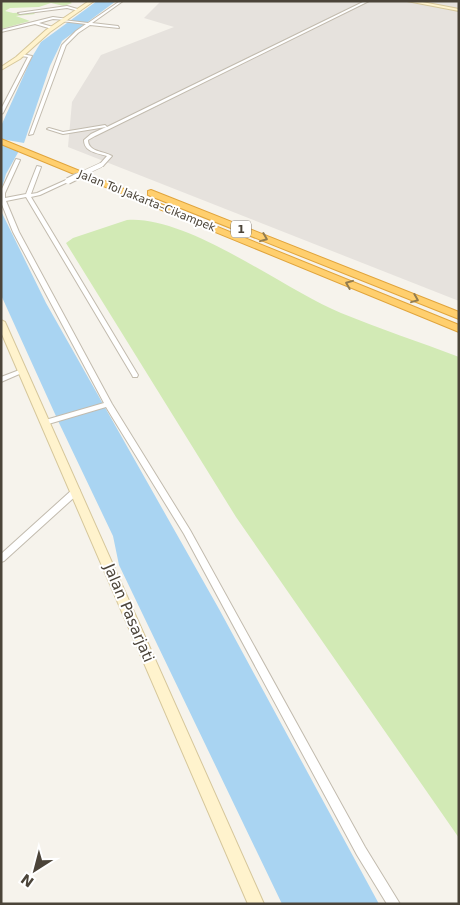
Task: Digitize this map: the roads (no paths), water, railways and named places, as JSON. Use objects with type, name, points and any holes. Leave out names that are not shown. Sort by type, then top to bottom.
[{"type":"highway","name":"Jalan Tol Jakarta–Cikampek","points":[[1,134],[22,146],[456,333]]},
{"type":"highway","name":"Jalan Tol Jakarta–Cikampek","points":[[1,142],[22,146],[459,316]]},
{"type":"highway","points":[[207,226],[254,252]]},
{"type":"street","points":[[1,69],[22,55],[52,28],[92,1]]},
{"type":"street","points":[[2,200],[28,196],[68,181],[101,165],[110,156],[89,149],[86,142],[93,135],[368,1]]},
{"type":"street","points":[[409,1],[459,9]]},
{"type":"street","points":[[423,1],[459,9]]},
{"type":"street","points":[[31,134],[64,45],[87,23],[121,2],[130,3]]},
{"type":"street","points":[[20,13],[67,7],[79,10]]},
{"type":"street","points":[[56,14],[67,19]]},
{"type":"street","points":[[1,31],[53,18],[118,27]]},
{"type":"street","points":[[35,23],[52,28]]},
{"type":"street","points":[[1,113],[30,56],[22,55]]},
{"type":"street","points":[[49,129],[63,133],[114,124]]},
{"type":"street","points":[[18,160],[3,193],[2,200],[20,240],[108,404],[187,532],[361,851],[394,904]]},
{"type":"street","points":[[28,196],[39,167]]},
{"type":"street","points":[[28,196],[135,375]]},
{"type":"street","name":"Jalan Pasarjati","points":[[3,329],[76,491],[256,904]]},
{"type":"street","points":[[1,380],[22,371]]},
{"type":"street","points":[[45,423],[108,404]]},
{"type":"street","points":[[1,558],[76,491]]},
{"type":"water","points":[[97,1],[116,1],[62,41],[50,66],[24,143],[1,139],[1,126],[32,57],[41,42]]},
{"type":"water","points":[[1,141],[20,149],[6,174],[1,191]]},
{"type":"water","points":[[1,211],[46,303],[219,609],[379,904],[282,904],[119,565],[113,536],[1,295]]}]
